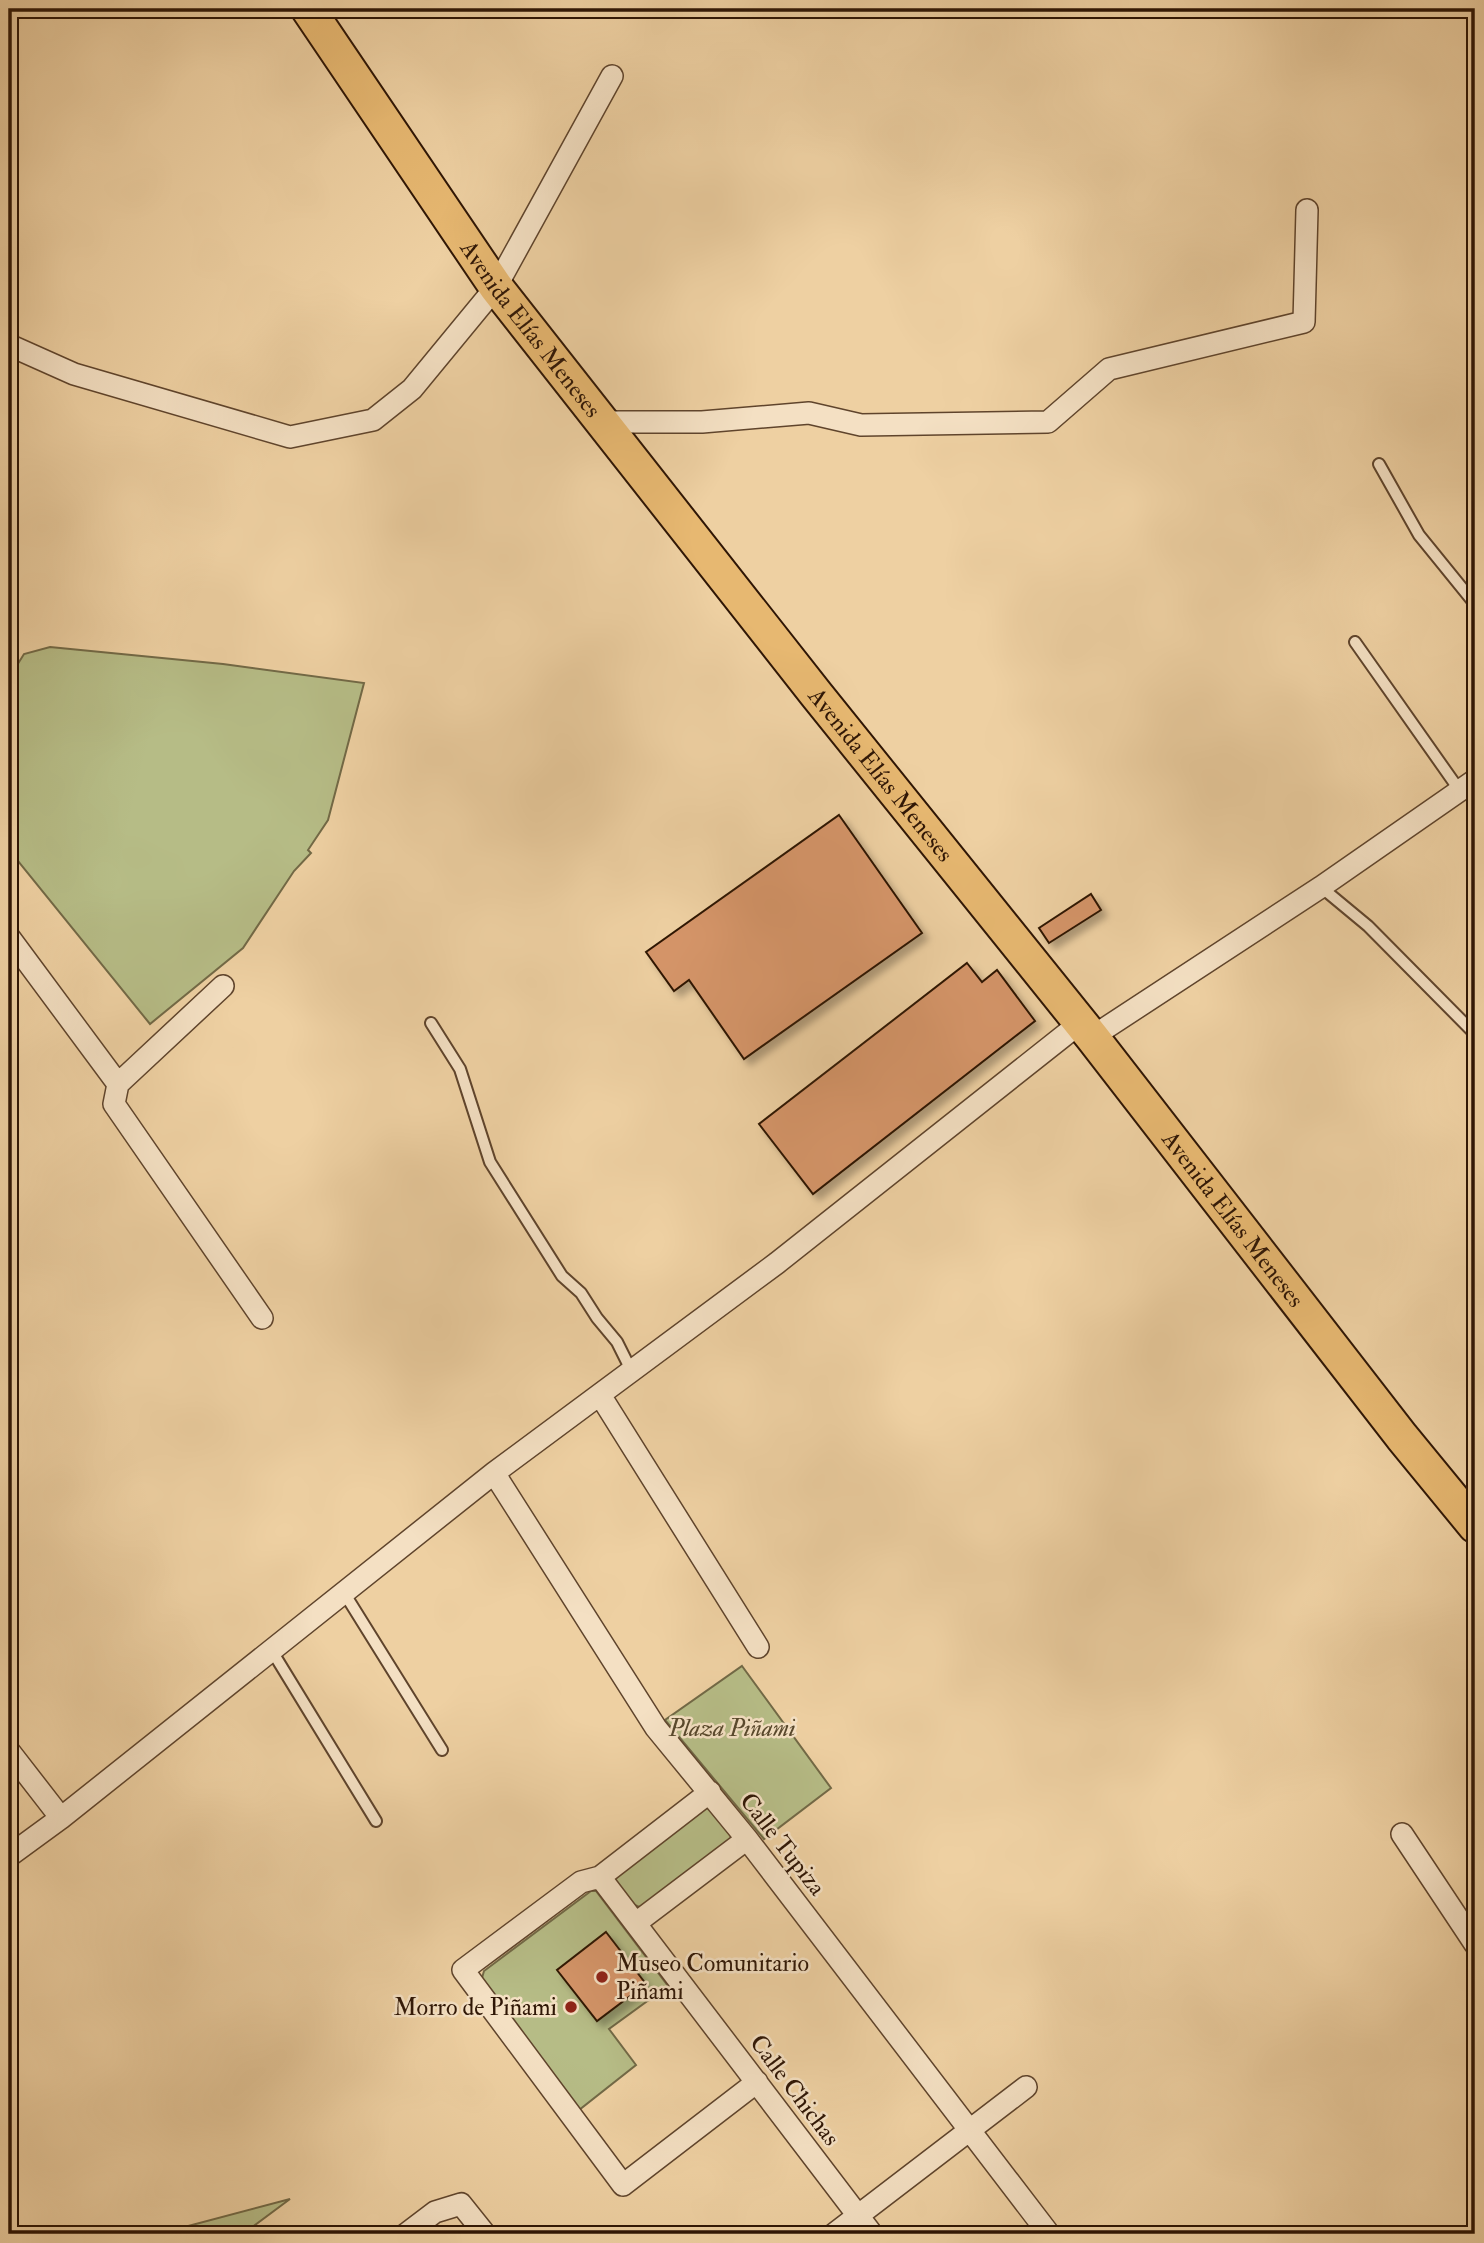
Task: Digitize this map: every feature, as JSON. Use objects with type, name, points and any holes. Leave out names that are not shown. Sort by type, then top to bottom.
[{"type":"main road","name":"Avenida Elías Meneses","points":[[308,9],[496,287],[816,694],[1086,1030],[1475,1527]]},
{"type":"street","points":[[9,345],[74,374],[289,437],[373,420],[412,389],[496,287],[612,76]]},
{"type":"street","points":[[602,422],[702,422],[809,413],[861,425],[1048,422],[1109,369],[1304,322],[1307,210]]},
{"type":"street","points":[[9,1856],[61,1818],[494,1473],[1086,1030],[1321,887],[1467,785]]},
{"type":"street","points":[[9,937],[118,1084]]},
{"type":"street","points":[[223,986],[118,1084],[114,1104],[262,1318]]},
{"type":"street","points":[[600,1395],[758,1647]]},
{"type":"street","name":"Calle Tupiza","points":[[494,1473],[656,1728],[747,1839],[1049,2234]]},
{"type":"street","points":[[9,1751],[61,1818]]},
{"type":"street","points":[[710,1792],[600,1877],[581,1882],[463,1970],[623,2185],[757,2082]]},
{"type":"street","points":[[1402,1834],[1475,1944]]},
{"type":"street","points":[[636,1923],[747,1839]]},
{"type":"street","name":"Calle Chichas","points":[[600,1877],[872,2234]]},
{"type":"street","points":[[834,2234],[1026,2087]]},
{"type":"street","points":[[406,2234],[435,2212],[461,2204],[485,2234]]},
{"type":"lane","points":[[1379,464],[1419,535],[1475,604]]},
{"type":"lane","points":[[1355,642],[1467,785]]},
{"type":"lane","points":[[1321,887],[1368,926],[1475,1034]]},
{"type":"lane","points":[[432,1023],[460,1069],[490,1162],[562,1276],[581,1293],[617,1342],[632,1372]]},
{"type":"lane","points":[[343,1591],[442,1750]]},
{"type":"lane","points":[[272,1651],[376,1821]]},
{"type":"green space","points":[[50,647],[223,664],[364,683],[328,820],[308,850],[311,853],[294,871],[243,948],[150,1024],[9,850],[9,678],[24,654]]},
{"type":"green space","name":"Plaza Piñami","points":[[742,1666],[831,1788],[764,1839],[665,1720]]},
{"type":"green space","name":"Plaza Piñami","points":[[706,1807],[724,1824],[731,1837],[730,1842],[645,1908],[630,1902],[615,1878]]},
{"type":"green space","name":"Morro de Piñami","points":[[591,1891],[596,1891],[668,1986],[609,2029],[636,2065],[579,2110],[482,1978],[484,1971]]},
{"type":"green space","points":[[290,2199],[243,2234],[158,2234]]},
{"type":"building","points":[[839,815],[922,933],[744,1059],[689,980],[674,991],[646,952]]},
{"type":"building","points":[[1091,894],[1101,910],[1049,943],[1039,928]]},
{"type":"building","points":[[967,963],[982,982],[997,970],[1035,1021],[813,1194],[759,1124]]},
{"type":"building","name":"Museo Comunitario Piñami","points":[[606,1932],[646,1984],[597,2021],[557,1970]]},
{"type":"place","name":"Museo Comunitario Piñami","points":[[602,1977]]},
{"type":"place","name":"Morro de Piñami","points":[[571,2007]]}]
